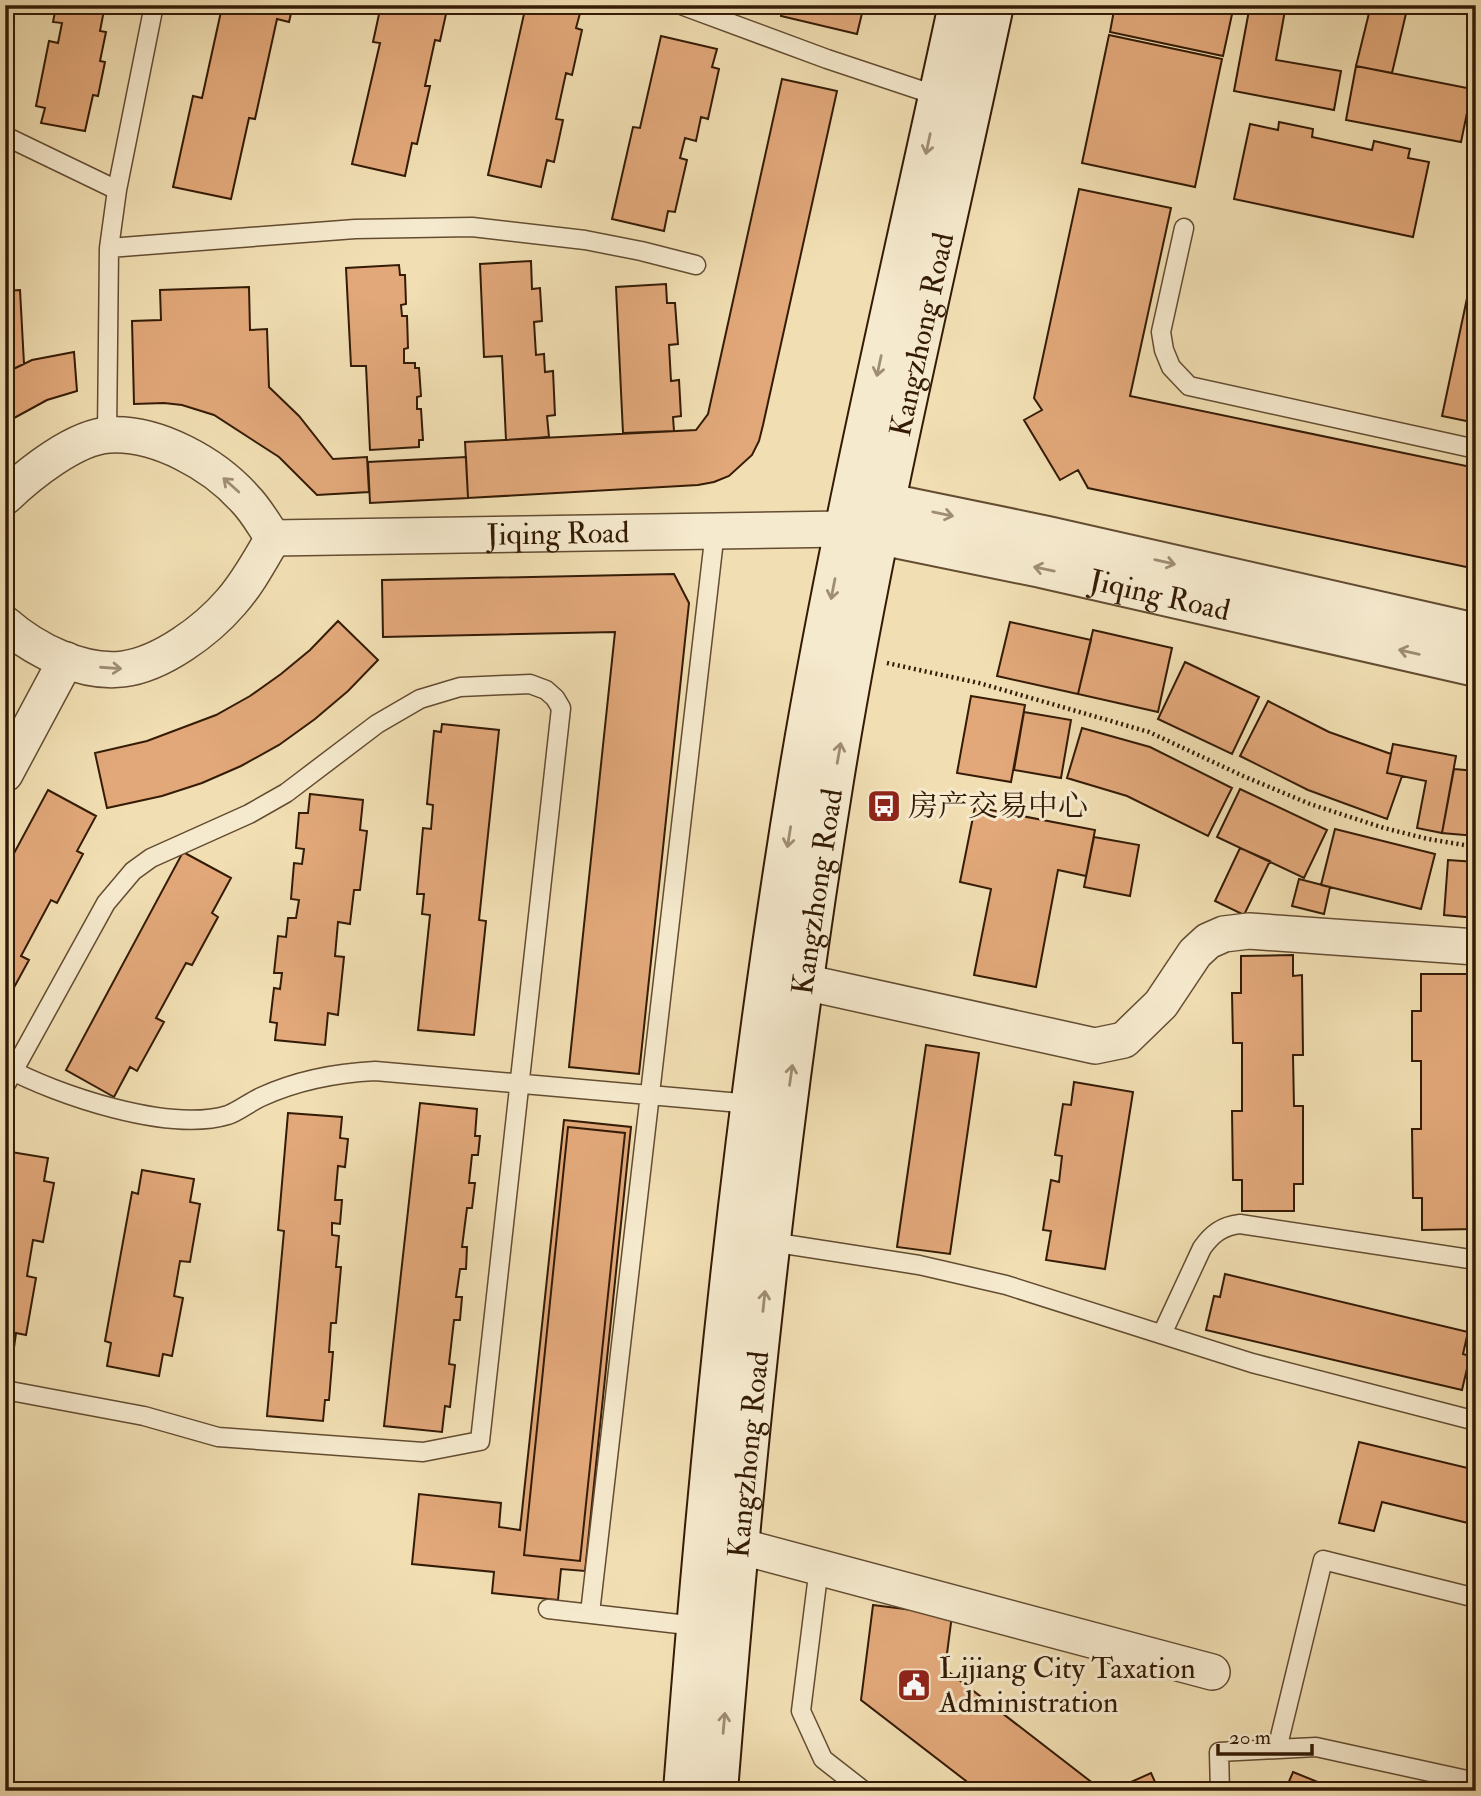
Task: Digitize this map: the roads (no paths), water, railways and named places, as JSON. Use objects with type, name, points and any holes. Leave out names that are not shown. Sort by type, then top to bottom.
[{"type":"main road","name":"Kangzhong Road","points":[[718,1791],[739,1546],[771,1242],[804,982],[834,778],[856,656],[861,518],[938,96],[958,5]]},
{"type":"main road","name":"Kangzhong Road","points":[[683,1791],[718,1389],[752,1104],[799,772],[861,518],[995,5]]},
{"type":"main road","name":"Jiqing Road","points":[[861,518],[1048,536],[1476,633]]},
{"type":"main road","name":"Jiqing Road","points":[[861,518],[1055,571],[1476,667]]},
{"type":"street","points":[[5,497],[48,461],[76,446],[107,435],[130,437],[173,448],[214,470],[248,501],[273,538],[233,600],[215,620],[170,651],[147,662],[123,669],[94,667],[65,660],[38,648],[5,624]]},
{"type":"street","name":"Jiqing Road","points":[[273,538],[715,531],[861,518]]},
{"type":"street","points":[[5,774],[65,660]]},
{"type":"street","points":[[804,982],[1095,1046],[1124,1041],[1161,1004],[1195,953],[1208,941],[1224,934],[1249,931],[1476,947]]},
{"type":"street","points":[[739,1546],[1212,1672]]},
{"type":"lane","points":[[107,435],[110,248],[117,190],[153,5]]},
{"type":"lane","points":[[681,5],[827,59],[938,96]]},
{"type":"lane","points":[[5,136],[117,190]]},
{"type":"lane","points":[[110,248],[355,229],[472,227],[585,240],[696,265]]},
{"type":"lane","points":[[1184,228],[1161,332],[1164,351],[1171,367],[1189,386],[1476,449]]},
{"type":"lane","points":[[590,1614],[715,531]]},
{"type":"lane","points":[[5,1390],[144,1416],[218,1437],[423,1452],[481,1441],[520,1083],[561,708],[546,690],[530,684],[460,687],[420,699],[377,724],[286,793],[240,818],[151,858],[126,878],[106,903],[8,1075],[120,1109],[178,1119],[228,1115],[257,1098],[286,1086],[346,1072],[375,1071],[520,1083],[752,1104]]},
{"type":"lane","points":[[1162,1334],[1202,1248],[1210,1237],[1230,1225],[1240,1224],[1476,1260]]},
{"type":"lane","points":[[771,1242],[919,1265],[1006,1284],[1252,1363],[1476,1421]]},
{"type":"lane","points":[[1277,1749],[1323,1560],[1476,1598]]},
{"type":"lane","points":[[818,1567],[801,1711],[823,1759],[864,1791]]},
{"type":"lane","points":[[548,1609],[696,1626]]},
{"type":"lane","points":[[1220,1791],[1220,1752],[1315,1747],[1476,1782]]},
{"type":"place","name":"房产交易中心","points":[[884,806]]},
{"type":"place","name":"Lijiang City Taxation Administration","points":[[914,1685]]}]
